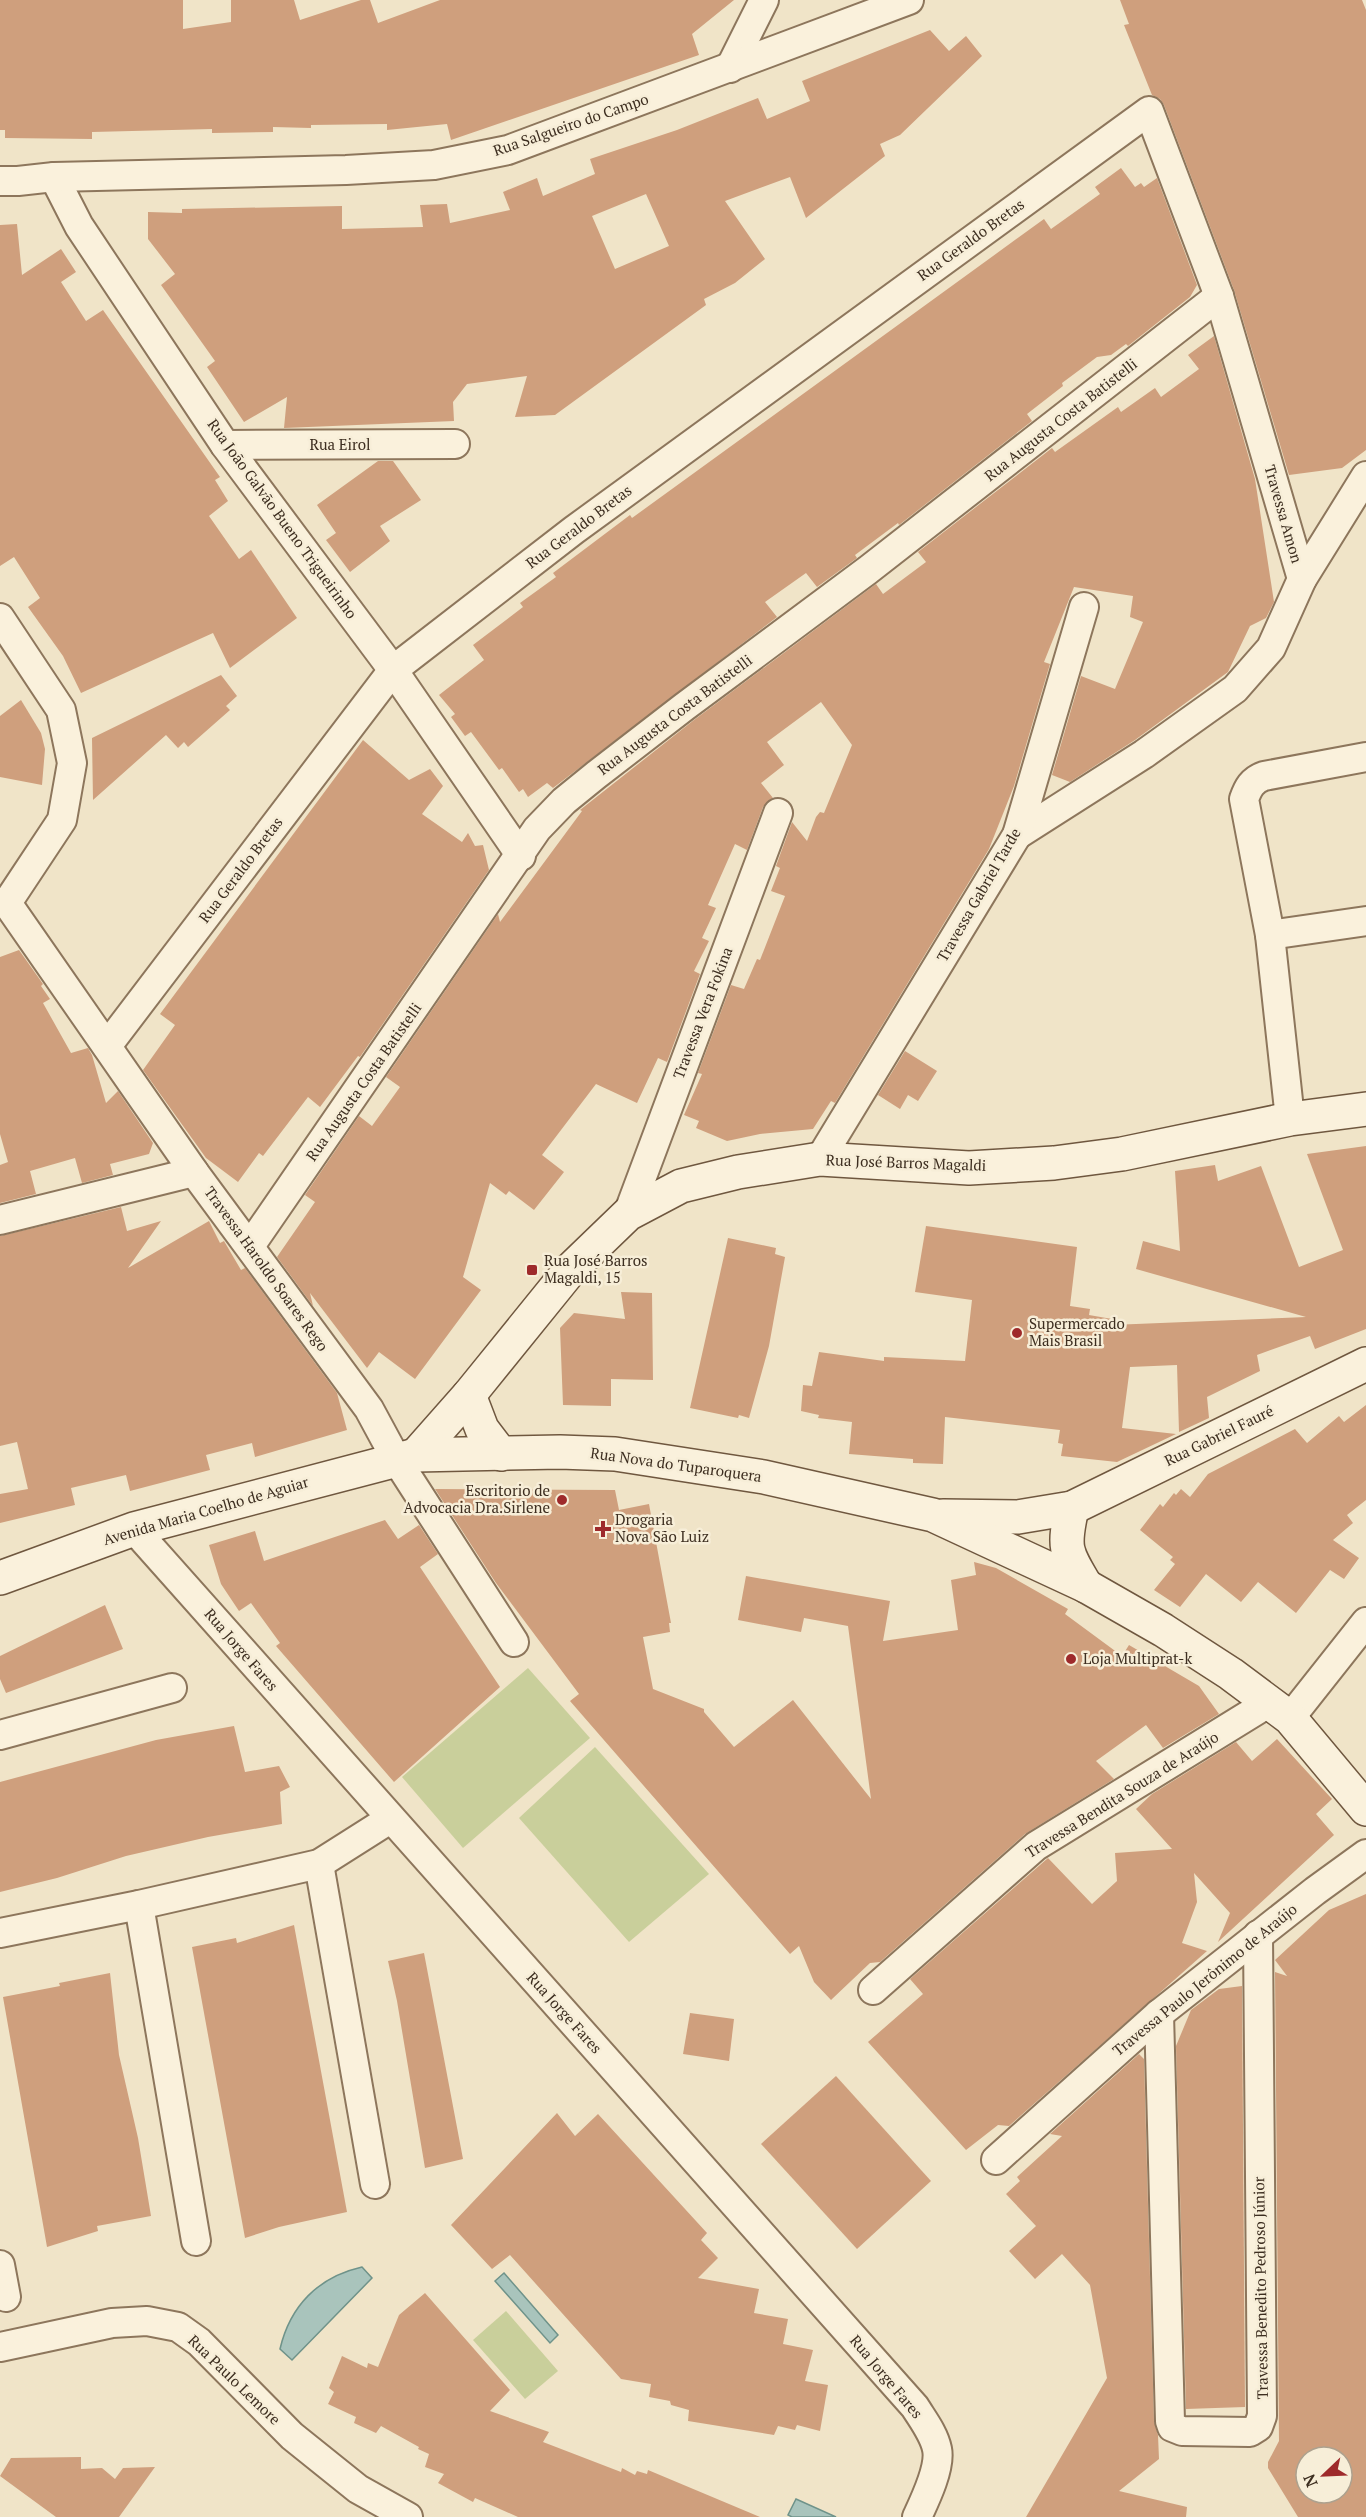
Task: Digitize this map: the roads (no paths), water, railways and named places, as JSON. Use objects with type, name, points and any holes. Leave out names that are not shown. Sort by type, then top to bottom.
[{"type":"main road","name":"Rua José Barros Magaldi","points":[[406,1457],[469,1395],[571,1269],[628,1214],[681,1186],[738,1172],[820,1160],[969,1168],[1054,1163],[1122,1154],[1290,1119],[1366,1109]]},
{"type":"main road","name":"Rua Gabriel Fauré","points":[[1072,1508],[1366,1364]]},
{"type":"main road","points":[[469,1395],[482,1430],[501,1454]]},
{"type":"main road","name":"Rua Nova do Tuparoquera","points":[[406,1457],[560,1452],[615,1454],[775,1480],[933,1515],[1018,1517],[1072,1508]]},
{"type":"main road","name":"Avenida Maria Coelho de Aguiar","points":[[2,1576],[134,1529],[406,1457]]},
{"type":"main road","points":[[1072,1508],[1066,1548],[1086,1586]]},
{"type":"main road","name":"Rua Nova do Tuparoquera","points":[[933,1515],[1086,1586],[1163,1630],[1231,1674],[1280,1710],[1366,1809]]},
{"type":"street","points":[[730,68],[764,0]]},
{"type":"street","name":"Rua Salgueiro do Campo","points":[[0,181],[54,177],[346,170],[434,165],[508,150],[909,0]]},
{"type":"street","name":"Travessa Amon","points":[[1017,835],[1144,754],[1235,689],[1271,648],[1302,579],[1219,296],[1149,111]]},
{"type":"street","name":"Rua Geraldo Bretas","points":[[107,1046],[393,670],[574,530],[1149,111]]},
{"type":"street","name":"Rua João Galvão Bueno Trigueirinho","points":[[54,177],[79,226],[225,445],[393,670],[521,856]]},
{"type":"street","name":"Rua Augusta Costa Batistelli","points":[[250,1246],[537,830],[564,801],[868,570],[1219,296]]},
{"type":"street","name":"Rua Eirol","points":[[225,445],[455,444]]},
{"type":"street","points":[[1302,579],[1366,476]]},
{"type":"street","name":"Travessa Gabriel Tarde","points":[[820,1160],[1017,835],[1084,607]]},
{"type":"street","points":[[0,618],[61,710],[72,763],[62,820],[3,904]]},
{"type":"street","points":[[1290,1119],[1270,935],[1244,799],[1256,779],[1264,776],[1366,757]]},
{"type":"street","name":"Travessa Vera Fokina","points":[[628,1214],[778,813]]},
{"type":"street","name":"Travessa Haroldo Soares Rego","points":[[3,904],[107,1046],[194,1172],[406,1457],[514,1642]]},
{"type":"street","points":[[1270,935],[1366,921]]},
{"type":"street","points":[[0,1220],[194,1172]]},
{"type":"street","name":"Rua Jorge Fares","points":[[134,1529],[915,2407],[932,2435],[938,2451],[934,2475],[917,2517]]},
{"type":"street","points":[[1280,1710],[1366,1622]]},
{"type":"street","points":[[0,1735],[172,1688]]},
{"type":"street","name":"Travessa Bendita Souza de Araújo","points":[[873,1990],[1036,1846],[1280,1710]]},
{"type":"street","points":[[0,1933],[139,1905],[319,1864],[390,1819]]},
{"type":"street","name":"Travessa Paulo Jerônimo de Araújo","points":[[996,2160],[1159,2014],[1258,1935],[1366,1854]]},
{"type":"street","points":[[319,1864],[375,2184]]},
{"type":"street","points":[[139,1905],[196,2241]]},
{"type":"street","name":"Travessa Benedito Pedroso Júnior","points":[[1159,2014],[1170,2421],[1172,2427],[1182,2431],[1250,2432],[1258,2427],[1263,2416],[1258,1935]]},
{"type":"street","points":[[0,2265],[6,2297]]},
{"type":"street","name":"Rua Paulo Lemore","points":[[0,2347],[112,2323],[147,2320],[178,2327],[199,2342],[292,2436],[358,2490],[408,2517]]},
{"type":"water","points":[[362,2267],[372,2278],[292,2360],[280,2349],[291,2319],[299,2307],[319,2286],[332,2278]]},
{"type":"water","points":[[504,2273],[558,2335],[550,2343],[495,2281]]},
{"type":"water","points":[[796,2499],[836,2517],[792,2517],[788,2515]]},
{"type":"place","name":"Rua José Barros Magaldi, 15","points":[[532,1270]]},
{"type":"place","name":"Supermercado Mais Brasil","points":[[1017,1333]]},
{"type":"place","name":"Escritorio de Advocacia Dra.Sirlene","points":[[562,1500]]},
{"type":"place","name":"Drogaria Nova São Luiz","points":[[603,1529]]},
{"type":"place","name":"Loja Multiprat-k","points":[[1071,1659]]}]
